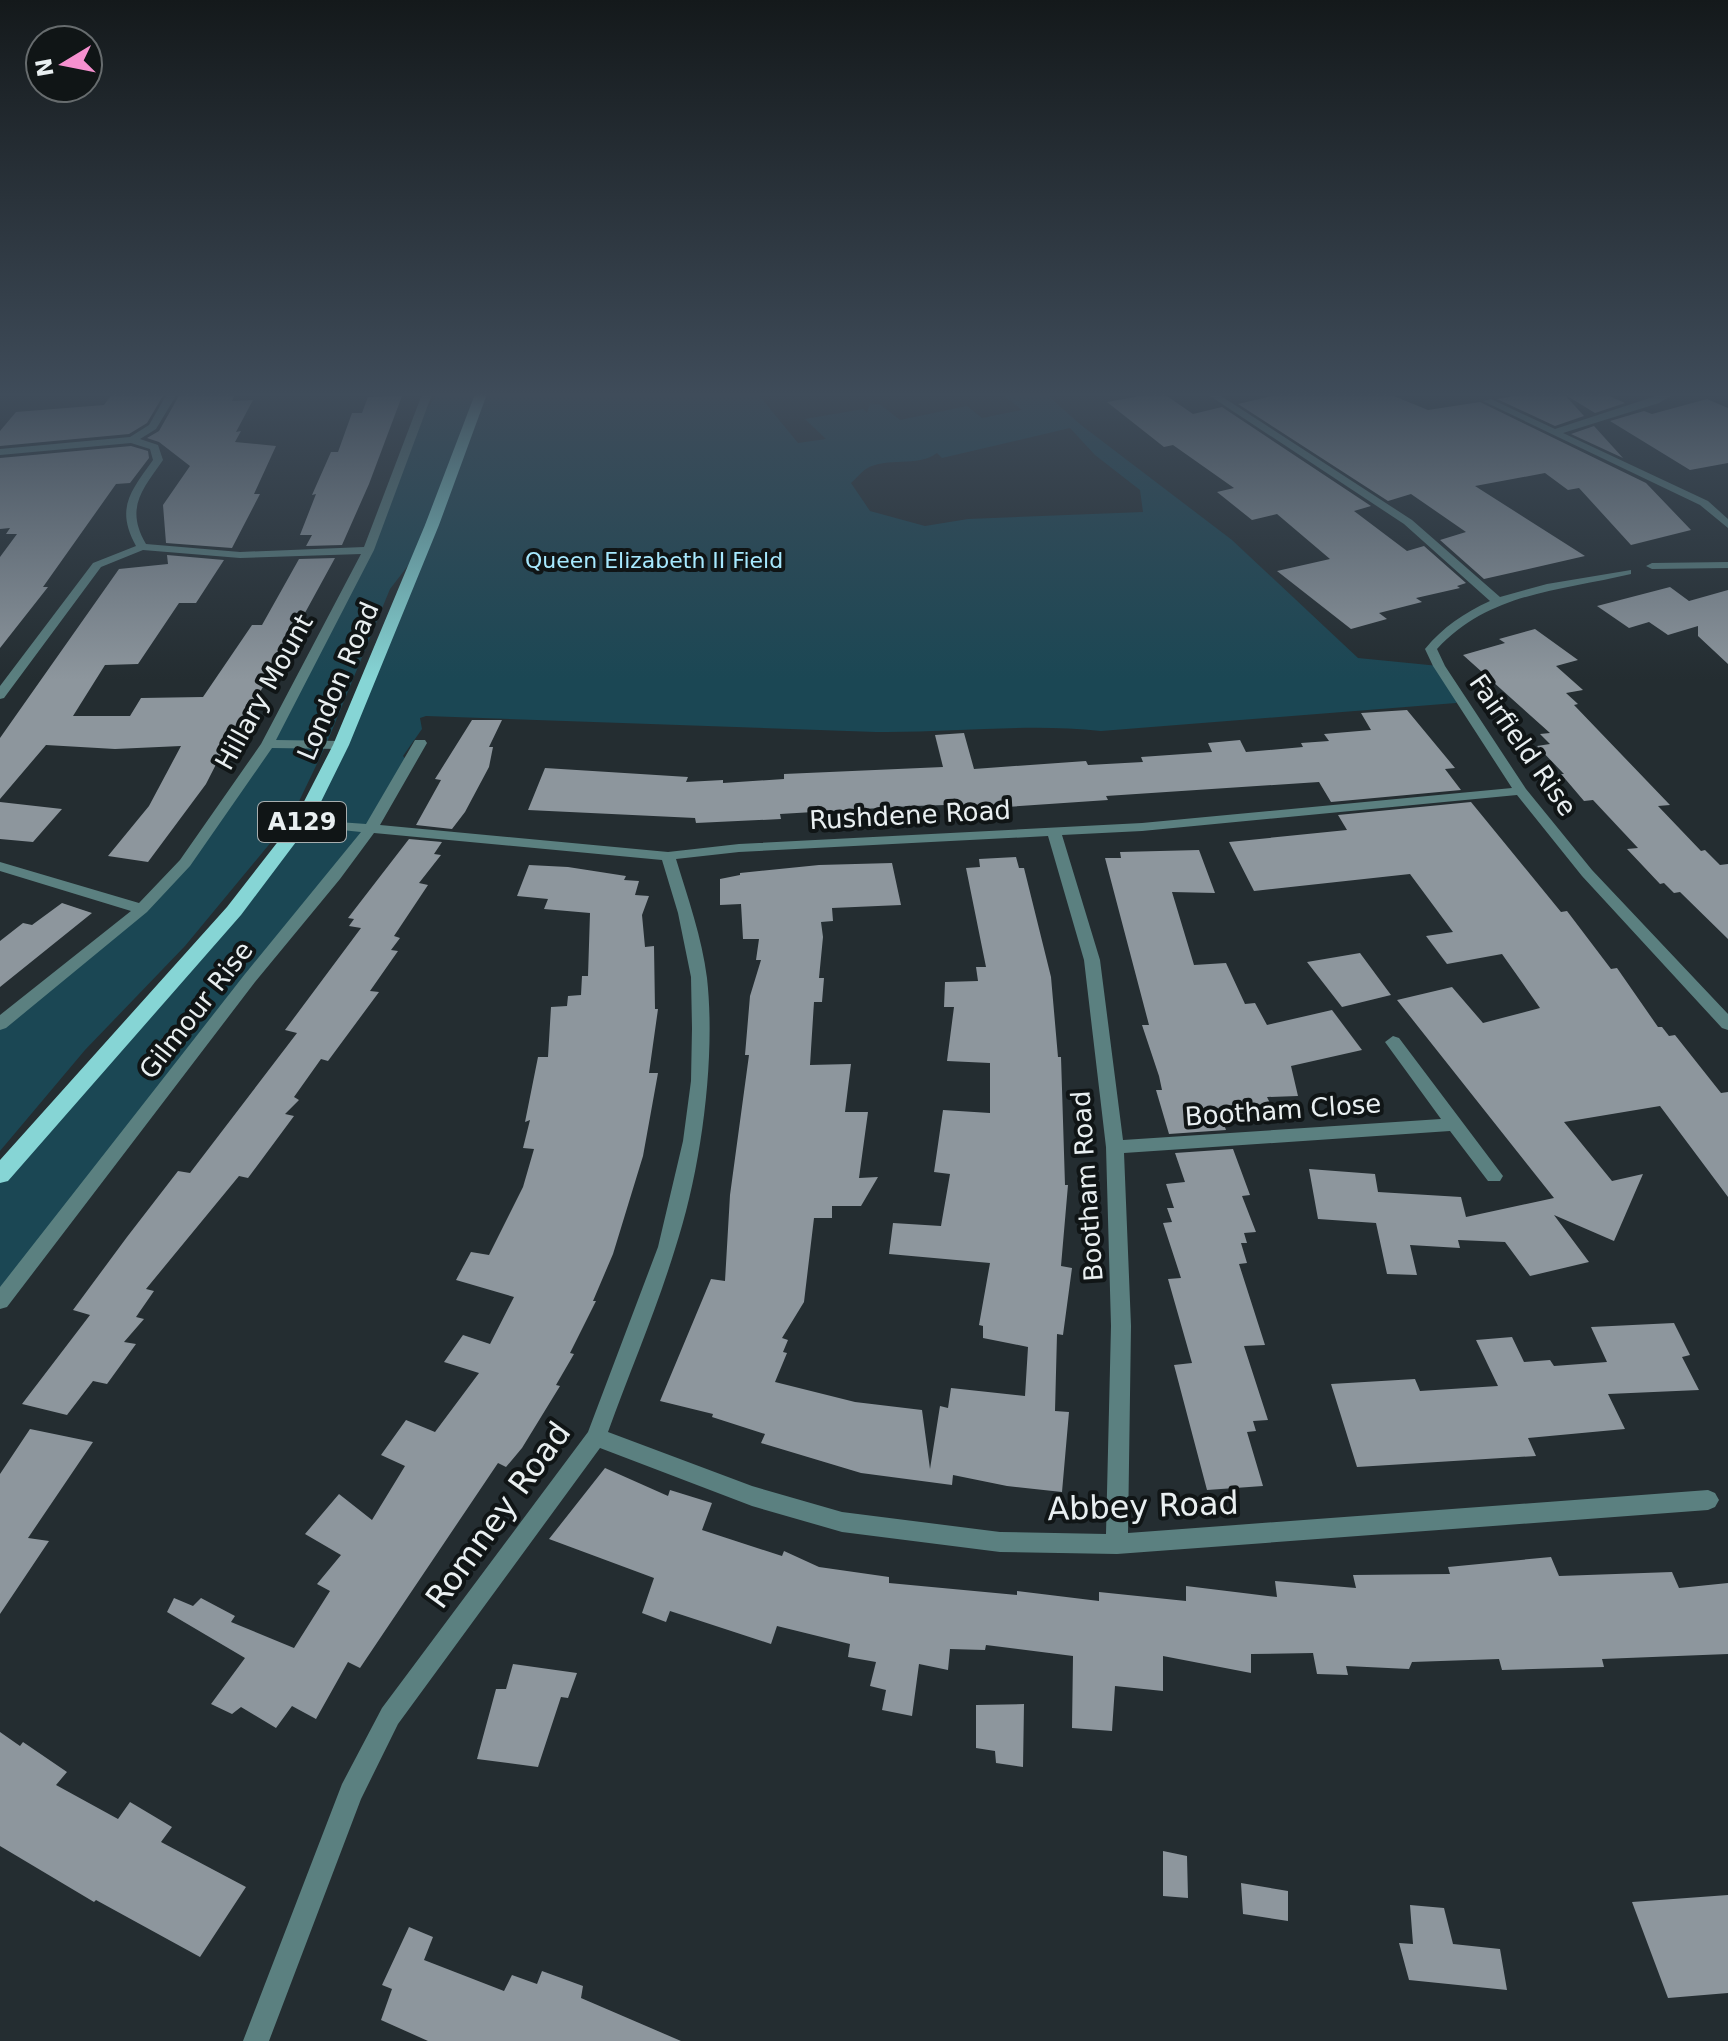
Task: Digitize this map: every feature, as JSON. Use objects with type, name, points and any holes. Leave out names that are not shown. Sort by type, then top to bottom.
[{"type":"main road","name":"London Road","points":[[0,1175],[234,911],[302,822],[341,745],[445,489]]},
{"type":"street","points":[[140,489],[127,517],[129,527],[142,547]]},
{"type":"street","name":"Hillary Mount","points":[[0,1024],[142,909],[185,863],[268,744],[368,550],[391,489]]},
{"type":"street","points":[[1358,489],[1408,522],[1497,601]]},
{"type":"street","points":[[1675,489],[1704,503],[1728,525]]},
{"type":"street","points":[[0,695],[97,565],[142,547],[240,555],[368,550]]},
{"type":"street","points":[[1652,566],[1728,565]]},
{"type":"street","name":"Fairfield Rise","points":[[1627,572],[1497,601],[1439,637],[1431,649],[1521,791],[1587,873],[1728,1024]]},
{"type":"street","name":"Gilmour Rise","points":[[0,1301],[76,1200],[371,828],[420,743]]},
{"type":"street","points":[[268,744],[341,745]]},
{"type":"street","name":"Rushdene Road","points":[[302,822],[668,856],[739,848],[1142,827],[1521,791]]},
{"type":"street","name":"Bootham Road","points":[[1054,832],[1092,960],[1115,1147],[1121,1326],[1117,1544]]},
{"type":"street","name":"Romney Road","points":[[256,2041],[351,1793],[390,1716],[596,1437],[667,1247],[692,1141],[697,1096],[699,977],[668,856]]},
{"type":"street","points":[[0,866],[142,909]]},
{"type":"street","name":"Bootham Close","points":[[1393,1042],[1494,1176]]},
{"type":"street","name":"Bootham Close","points":[[1115,1147],[1455,1124]]},
{"type":"street","name":"Abbey Road","points":[[596,1437],[752,1496],[842,1522],[1000,1542],[1117,1544],[1708,1500]]},
{"type":"green space","name":"Queen Elizabeth II Field","points":[[393,489],[855,489],[870,511],[925,526],[968,519],[1143,512],[1139,489],[1165,489],[1232,540],[1358,658],[1439,666],[1459,695],[1456,703],[1101,731],[1045,728],[876,732],[420,718],[422,729],[403,756],[409,763],[371,828],[0,1301],[0,1175],[302,822],[420,550],[390,589],[326,745],[291,818],[185,946],[85,1050],[0,1151],[0,1024],[94,946],[185,863],[268,744],[368,550]]},
{"type":"building","points":[[0,489],[112,489],[43,587],[48,587],[0,648],[0,557],[17,534],[6,534],[10,528],[0,529]]},
{"type":"building","points":[[174,489],[256,489],[254,494],[260,494],[232,548],[166,543],[163,505]]},
{"type":"building","points":[[315,489],[367,489],[342,545],[306,546],[312,535],[300,535],[316,494],[312,495]]},
{"type":"building","points":[[1229,489],[1346,489],[1371,506],[1354,511],[1407,551],[1424,546],[1466,583],[1457,586],[1460,588],[1416,598],[1422,602],[1379,613],[1387,619],[1351,629],[1277,571],[1330,559],[1277,514],[1252,520],[1217,492]]},
{"type":"building","points":[[1370,489],[1480,489],[1585,556],[1484,579],[1440,540],[1466,532],[1411,494],[1388,501]]},
{"type":"building","points":[[1580,489],[1652,489],[1691,530],[1631,545]]},
{"type":"building","points":[[167,555],[224,560],[196,603],[179,603],[138,664],[105,665],[73,716],[130,716],[141,698],[203,697],[252,625],[262,625],[299,559],[335,558],[283,653],[237,731],[233,731],[206,784],[148,862],[108,856],[149,806],[181,746],[115,749],[46,745],[0,799],[0,738],[119,569],[168,564]]},
{"type":"building","points":[[1670,587],[1689,601],[1728,590],[1728,664],[1698,636],[1698,626],[1668,635],[1649,622],[1629,628],[1597,606]]},
{"type":"building","points":[[1535,629],[1578,660],[1556,666],[1583,690],[1566,693],[1578,704],[1574,705],[1670,805],[1658,806],[1701,851],[1705,850],[1720,865],[1728,864],[1728,939],[1680,892],[1674,893],[1664,883],[1660,884],[1627,849],[1638,848],[1593,800],[1584,801],[1537,746],[1550,744],[1540,734],[1550,733],[1463,655],[1505,643],[1499,639]]},
{"type":"building","points":[[1407,710],[1455,768],[1445,769],[1461,790],[1331,802],[1319,782],[1106,796],[1108,800],[978,809],[947,811],[946,805],[914,806],[780,814],[781,819],[696,823],[695,818],[528,810],[545,768],[688,777],[686,782],[723,780],[723,783],[784,779],[784,774],[943,767],[935,735],[964,733],[974,769],[1086,761],[1088,765],[1143,762],[1141,757],[1212,752],[1208,743],[1240,740],[1246,752],[1303,747],[1301,743],[1329,741],[1324,734],[1371,730],[1361,713]]},
{"type":"building","points":[[472,720],[502,720],[489,747],[493,747],[489,767],[465,812],[452,829],[416,825],[441,780],[435,779]]},
{"type":"building","points":[[0,802],[62,809],[33,842],[0,839]]},
{"type":"building","points":[[1471,802],[1561,912],[1567,911],[1611,969],[1617,968],[1658,1027],[1662,1027],[1669,1036],[1675,1035],[1721,1093],[1728,1092],[1728,1197],[1660,1106],[1564,1122],[1612,1181],[1643,1174],[1614,1241],[1554,1215],[1589,1262],[1530,1276],[1505,1242],[1458,1240],[1460,1248],[1410,1245],[1417,1275],[1387,1274],[1376,1223],[1318,1219],[1309,1169],[1375,1174],[1378,1192],[1461,1197],[1466,1217],[1554,1198],[1397,1000],[1452,987],[1483,1023],[1540,1008],[1502,954],[1447,964],[1426,936],[1453,932],[1410,874],[1254,891],[1229,842],[1347,830],[1338,815]]},
{"type":"building","points":[[409,839],[442,842],[434,854],[441,855],[419,883],[428,885],[394,936],[400,938],[391,950],[398,951],[370,991],[379,992],[328,1061],[321,1059],[294,1097],[299,1100],[285,1114],[294,1116],[248,1178],[239,1176],[146,1289],[154,1291],[136,1317],[144,1319],[124,1342],[136,1344],[107,1384],[93,1381],[67,1415],[22,1404],[90,1315],[73,1310],[127,1237],[178,1171],[190,1173],[297,1033],[285,1030],[361,928],[349,926],[354,919],[348,918]]},
{"type":"building","points":[[1199,850],[1215,893],[1172,892],[1194,965],[1226,963],[1245,1004],[1255,1003],[1267,1025],[1332,1010],[1362,1050],[1291,1066],[1298,1096],[1267,1097],[1275,1113],[1222,1118],[1226,1130],[1169,1134],[1156,1090],[1162,1090],[1159,1076],[1142,1025],[1149,1025],[1105,858],[1121,858],[1120,852]]},
{"type":"building","points":[[1016,857],[1019,868],[1024,868],[1051,977],[1058,1057],[1061,1057],[1065,1185],[1068,1185],[1061,1266],[1072,1268],[1063,1335],[1057,1334],[1055,1411],[1069,1412],[1062,1492],[1007,1486],[953,1475],[952,1485],[861,1473],[761,1443],[765,1434],[712,1417],[713,1414],[660,1401],[711,1279],[725,1281],[730,1195],[749,1055],[745,1055],[750,996],[761,960],[756,960],[759,939],[743,939],[741,904],[720,905],[720,879],[740,873],[819,865],[892,863],[901,905],[832,908],[833,921],[821,922],[823,937],[819,978],[824,978],[822,1002],[814,1002],[810,1065],[851,1064],[845,1112],[868,1112],[859,1178],[878,1177],[861,1206],[832,1206],[832,1218],[814,1218],[804,1302],[782,1338],[788,1340],[783,1352],[787,1353],[775,1382],[855,1402],[922,1410],[930,1469],[940,1406],[948,1408],[951,1388],[1025,1396],[1028,1347],[983,1338],[983,1326],[979,1325],[990,1263],[889,1254],[893,1223],[941,1226],[950,1174],[934,1172],[943,1110],[990,1113],[990,1063],[947,1061],[954,1007],[944,1007],[945,982],[978,981],[976,967],[986,967],[966,868],[980,867],[979,859]]},
{"type":"building","points":[[529,865],[568,867],[626,876],[624,880],[639,881],[635,895],[649,896],[642,915],[645,947],[654,946],[655,1009],[658,1009],[649,1073],[658,1073],[643,1156],[613,1254],[593,1301],[596,1301],[570,1353],[574,1354],[556,1385],[560,1386],[522,1448],[506,1467],[498,1463],[360,1668],[348,1662],[316,1719],[292,1706],[276,1728],[241,1707],[232,1714],[211,1704],[245,1658],[167,1612],[174,1598],[193,1606],[201,1598],[235,1616],[231,1622],[294,1648],[330,1591],[317,1584],[341,1555],[305,1534],[339,1494],[372,1520],[405,1466],[381,1455],[406,1420],[435,1432],[479,1373],[444,1362],[463,1335],[490,1344],[514,1297],[456,1280],[471,1252],[489,1255],[523,1187],[534,1149],[523,1148],[530,1120],[525,1122],[538,1057],[548,1057],[551,1007],[567,1006],[568,996],[581,995],[582,976],[588,976],[590,913],[544,909],[548,899],[517,896]]},
{"type":"building","points":[[62,903],[92,913],[0,987],[0,941],[23,923],[32,925]]},
{"type":"building","points":[[1360,953],[1391,995],[1342,1007],[1307,962]]},
{"type":"building","points":[[1233,1149],[1250,1195],[1242,1196],[1256,1232],[1244,1233],[1247,1243],[1241,1243],[1247,1263],[1239,1264],[1265,1345],[1244,1346],[1268,1420],[1253,1421],[1256,1431],[1247,1432],[1263,1486],[1207,1490],[1174,1365],[1192,1363],[1168,1279],[1181,1278],[1163,1223],[1172,1222],[1167,1208],[1174,1208],[1166,1184],[1185,1182],[1175,1153]]},
{"type":"building","points":[[1674,1323],[1690,1355],[1682,1357],[1699,1390],[1608,1394],[1625,1429],[1528,1438],[1536,1456],[1357,1467],[1331,1384],[1415,1379],[1420,1391],[1498,1386],[1476,1340],[1512,1337],[1524,1362],[1550,1360],[1554,1366],[1607,1362],[1591,1327]]},
{"type":"building","points":[[30,1429],[93,1442],[28,1538],[49,1541],[0,1614],[0,1474]]},
{"type":"building","points":[[605,1468],[668,1496],[670,1490],[712,1503],[702,1530],[782,1556],[784,1551],[819,1567],[889,1577],[889,1583],[1017,1595],[1017,1591],[1099,1601],[1099,1592],[1186,1601],[1186,1586],[1277,1597],[1275,1581],[1356,1588],[1353,1575],[1450,1574],[1448,1567],[1551,1557],[1559,1576],[1672,1572],[1679,1588],[1728,1583],[1728,1654],[1602,1659],[1604,1667],[1502,1670],[1499,1659],[1412,1662],[1409,1669],[1346,1666],[1348,1675],[1317,1674],[1313,1653],[1251,1654],[1251,1673],[1163,1656],[1163,1691],[1115,1686],[1112,1731],[1072,1728],[1073,1656],[986,1645],[985,1650],[950,1649],[948,1670],[919,1664],[912,1716],[882,1710],[886,1690],[870,1686],[876,1662],[848,1657],[850,1644],[777,1626],[771,1644],[670,1611],[666,1622],[642,1613],[654,1578],[549,1539]]},
{"type":"building","points":[[513,1664],[577,1673],[568,1698],[561,1697],[538,1767],[477,1759],[496,1689],[506,1689]]},
{"type":"building","points":[[1024,1704],[1023,1767],[996,1763],[995,1751],[976,1748],[976,1705]]},
{"type":"building","points":[[0,1732],[20,1746],[23,1742],[67,1772],[56,1785],[118,1819],[130,1802],[172,1827],[161,1842],[246,1887],[200,1957],[96,1900],[94,1902],[0,1846]]},
{"type":"building","points":[[1163,1851],[1187,1856],[1188,1898],[1163,1896]]},
{"type":"building","points":[[1241,1883],[1288,1891],[1288,1921],[1243,1914]]},
{"type":"building","points":[[1728,1895],[1728,1993],[1668,1998],[1632,1902]]},
{"type":"building","points":[[1410,1905],[1444,1908],[1453,1944],[1500,1949],[1507,1990],[1409,1980],[1399,1943],[1413,1944]]},
{"type":"building","points":[[409,1927],[433,1937],[424,1960],[504,1991],[512,1975],[537,1984],[542,1971],[583,1986],[581,1998],[681,2041],[428,2041],[381,2020],[392,1989],[382,1985]]}]
